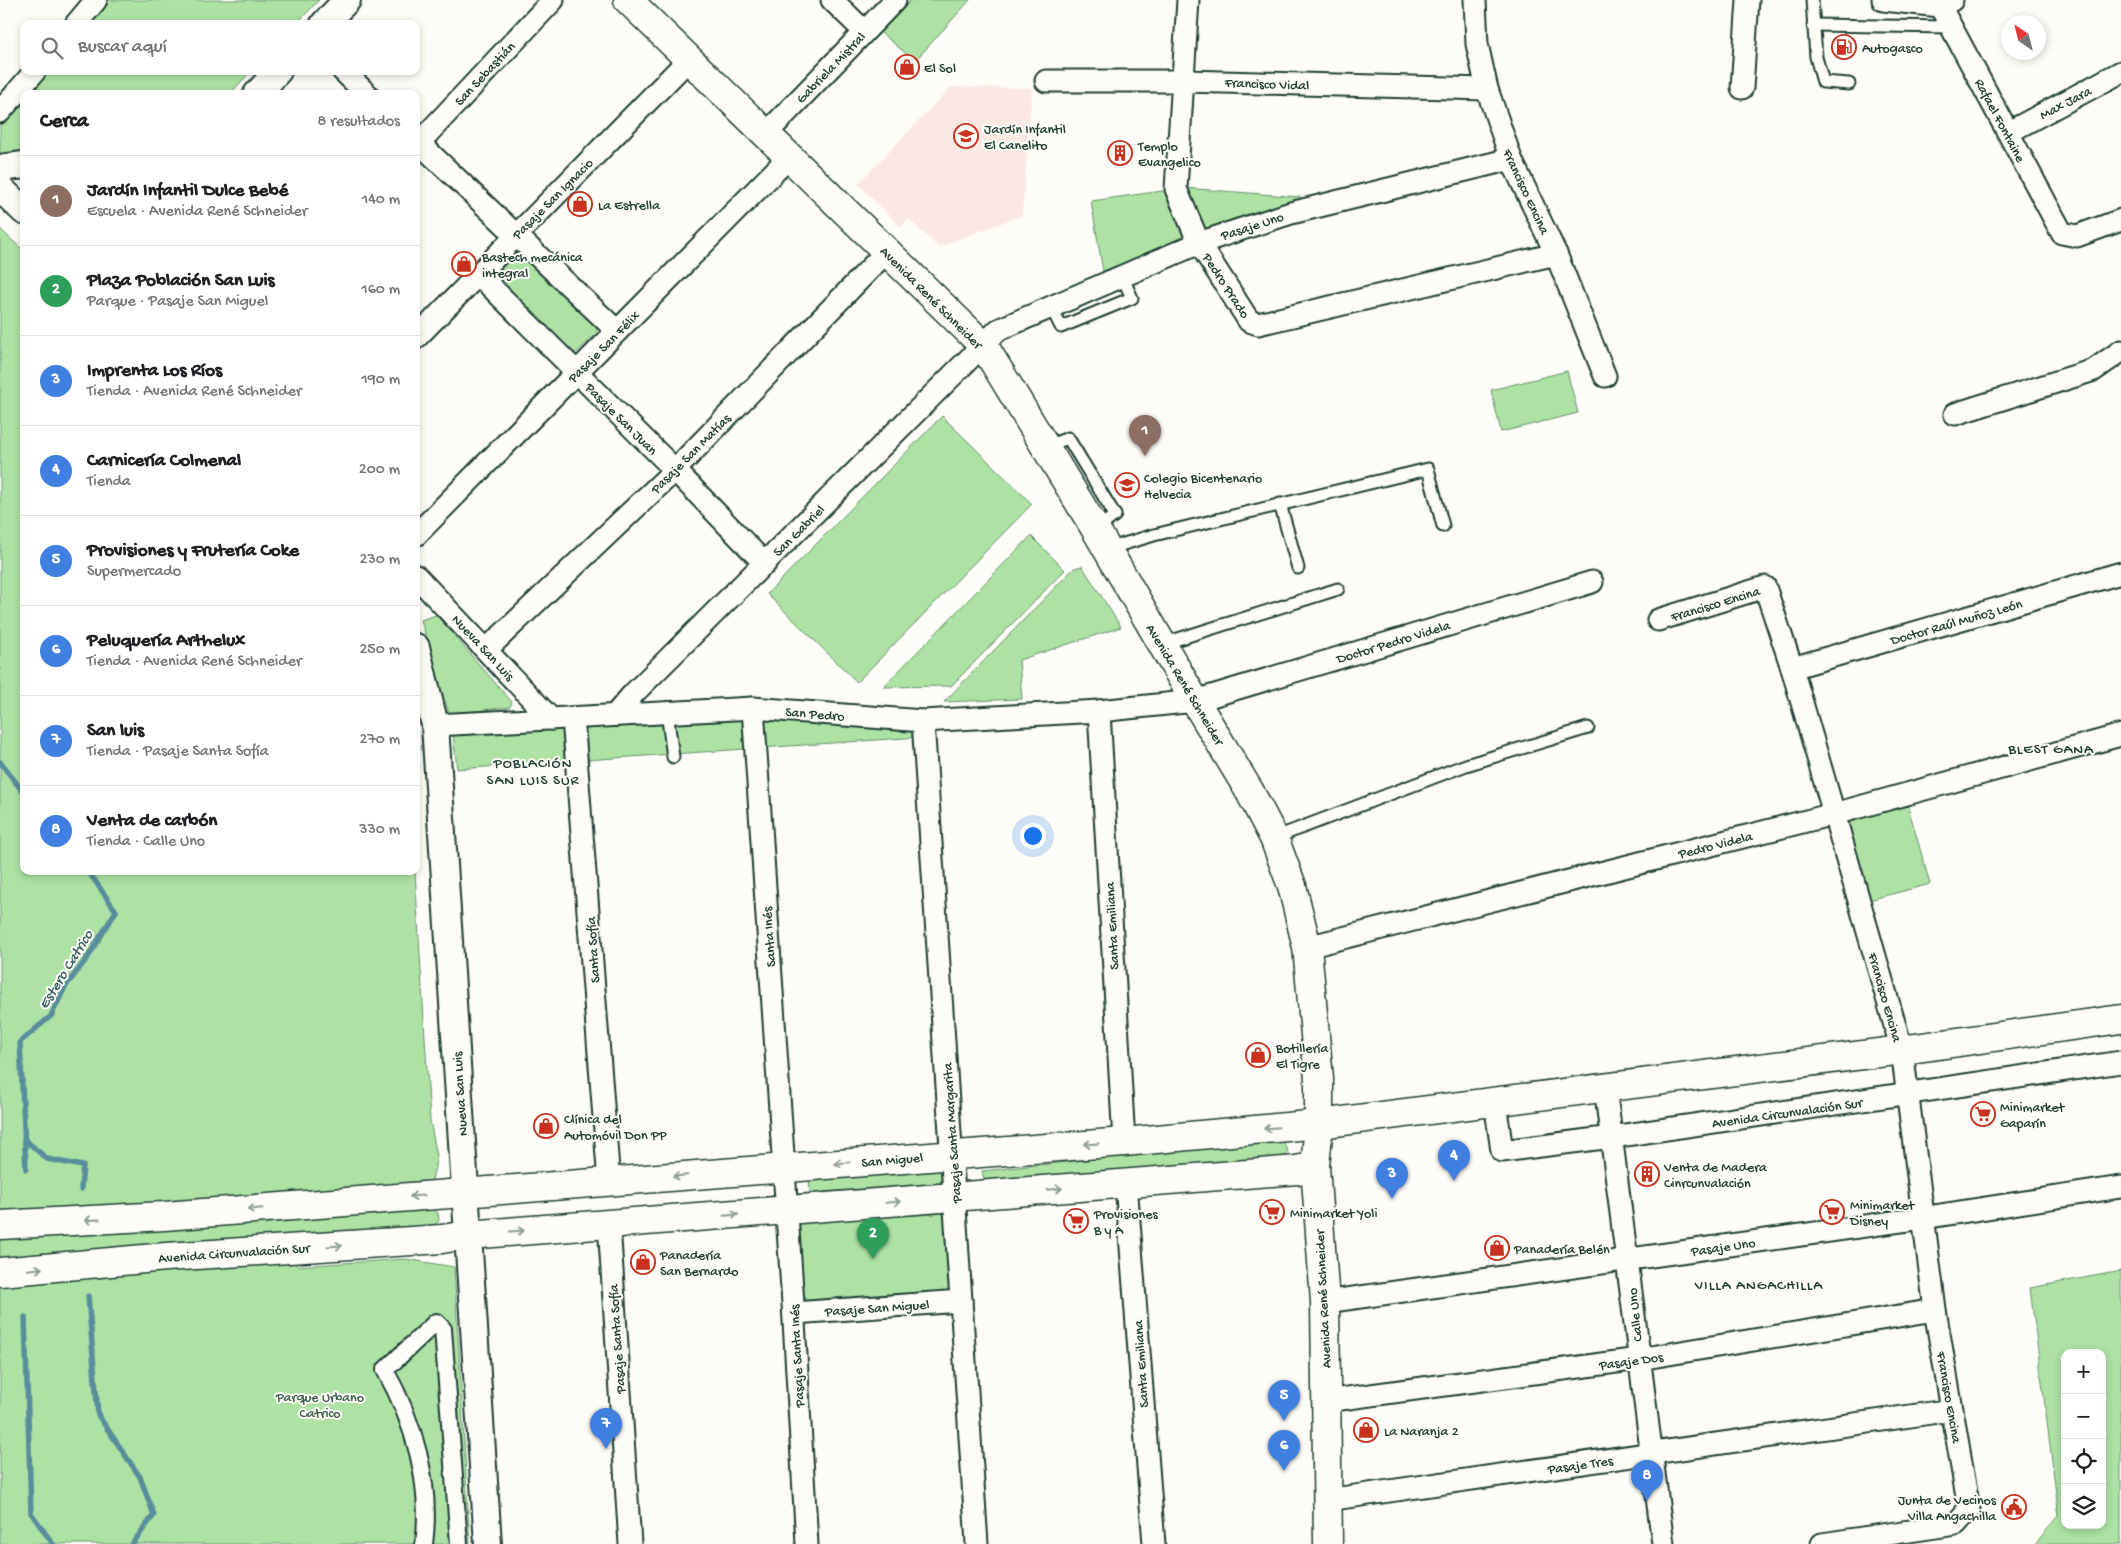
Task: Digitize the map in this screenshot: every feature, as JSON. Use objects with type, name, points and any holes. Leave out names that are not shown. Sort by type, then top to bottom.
[{"type":"main road","name":"Avenida René Schneider","points":[[628,0],[984,346],[1101,539],[1250,792],[1274,838],[1292,886],[1307,947],[1319,1079],[1319,1124],[1314,1166],[1325,1302],[1328,1544]]},
{"type":"main road","points":[[1319,1124],[1902,1050],[2121,1019]]},
{"type":"main road","name":"San Miguel","points":[[465,1193],[1124,1142],[1319,1124]]},
{"type":"main road","points":[[468,1235],[1297,1170],[1314,1166]]},
{"type":"main road","points":[[0,1225],[164,1216],[465,1193]]},
{"type":"main road","points":[[164,1216],[166,1256]]},
{"type":"main road","name":"Avenida Circunvalación Sur","points":[[0,1272],[166,1256],[442,1239],[468,1235]]},
{"type":"street","points":[[79,20],[96,0]]},
{"type":"street","points":[[328,20],[347,0]]},
{"type":"street","name":"San Sebastián","points":[[420,140],[552,0]]},
{"type":"street","points":[[832,0],[864,31]]},
{"type":"street","name":"Gabriela Mistral","points":[[766,134],[894,0]]},
{"type":"street","name":"Pedro Prado","points":[[1188,0],[1176,189],[1200,243],[1249,321],[1258,324],[1556,254]]},
{"type":"street","name":"Francisco Encina","points":[[1475,0],[1477,44],[1487,89],[1511,159],[1556,254],[1605,376]]},
{"type":"street","points":[[1742,88],[1748,0]]},
{"type":"street","points":[[1883,0],[1946,3]]},
{"type":"street","name":"Rafael Fontaine","points":[[1946,3],[1951,27],[2062,233],[2076,236],[2121,220]]},
{"type":"street","name":"Pasaje San Ignacio","points":[[420,334],[689,59]]},
{"type":"street","name":"Max Jara","points":[[2009,132],[2121,72]]},
{"type":"street","points":[[0,112],[32,75]]},
{"type":"street","points":[[261,90],[274,75]]},
{"type":"street","points":[[348,75],[363,90]]},
{"type":"street","name":"Francisco Vidal","points":[[1046,81],[1184,81],[1487,89]]},
{"type":"street","points":[[420,146],[617,331]]},
{"type":"street","name":"Pasaje San Félix","points":[[420,531],[789,157]]},
{"type":"street","name":"Pasaje Uno","points":[[984,346],[998,330],[1200,243],[1292,213],[1511,159]]},
{"type":"street","points":[[0,168],[20,166]]},
{"type":"street","points":[[0,188],[20,206]]},
{"type":"street","name":"Pasaje San Matías","points":[[487,649],[675,470],[887,251]]},
{"type":"street","name":"Pasaje San Juan","points":[[478,274],[675,470],[764,564]]},
{"type":"street","name":"San Gabriel","points":[[615,715],[633,694],[984,346]]},
{"type":"street","points":[[1955,414],[2094,370],[2121,351]]},
{"type":"street","name":"Doctor Raúl Muñoz León","points":[[1792,668],[2121,573]]},
{"type":"street","name":"Nueva San Luis","points":[[420,580],[551,719]]},
{"type":"street","name":"Doctor Pedro Videla","points":[[1195,700],[1592,582]]},
{"type":"street","name":"Francisco Encina","points":[[1658,620],[1765,588],[1792,668],[1902,1050],[1935,1310],[1969,1509],[1956,1524],[1822,1544]]},
{"type":"street","name":"Nueva San Luis","points":[[420,663],[435,725],[488,1544]]},
{"type":"street","name":"San Pedro","points":[[435,725],[753,708],[923,721],[1099,711],[1195,700]]},
{"type":"street","name":"Santa Inés","points":[[753,708],[783,1167]]},
{"type":"street","name":"Santa Emiliana","points":[[1099,711],[1124,1142]]},
{"type":"street","name":"Santa Sofía","points":[[573,718],[609,1182]]},
{"type":"street","name":"Pasaje Santa Margarita","points":[[923,721],[953,1154],[977,1544]]},
{"type":"street","name":"Pedro Videla","points":[[1307,947],[1834,814],[2121,736]]},
{"type":"street","name":"Avenida Circunvalación Sur","points":[[1495,1102],[1502,1151],[1612,1137],[2121,1062]]},
{"type":"street","name":"Calle Uno","points":[[1605,1087],[1663,1544]]},
{"type":"street","name":"Pasaje Santa Inés","points":[[783,1167],[794,1313],[807,1544]]},
{"type":"street","name":"Santa Emiliana","points":[[1126,1183],[1154,1544]]},
{"type":"street","name":"Pasaje Uno","points":[[1325,1302],[1922,1218],[2121,1187]]},
{"type":"street","name":"Pasaje Santa Sofía","points":[[609,1224],[630,1544]]},
{"type":"street","name":"Pasaje San Miguel","points":[[794,1313],[961,1302]]},
{"type":"street","name":"Pasaje Dos","points":[[1326,1401],[1639,1359],[1935,1310]]},
{"type":"street","points":[[424,1544],[426,1507],[414,1436],[406,1412],[385,1370],[436,1322],[443,1329],[459,1544]]},
{"type":"street","name":"Pasaje Tres","points":[[1327,1500],[1952,1410]]},
{"type":"lane","points":[[1812,0],[1816,57],[1823,82],[1849,84]]},
{"type":"lane","points":[[1814,25],[1951,27]]},
{"type":"lane","points":[[1101,539],[1280,504],[1428,469],[1443,526]]},
{"type":"lane","points":[[1280,504],[1298,568]]},
{"type":"lane","points":[[1162,644],[1338,589]]},
{"type":"lane","points":[[667,712],[673,757]]},
{"type":"lane","points":[[1274,838],[1466,765],[1588,728]]},
{"type":"shaded area","name":"Jardín Infantil El Canelito","points":[[951,87],[1032,88],[1022,215],[938,247],[908,218],[901,227],[858,184]]},
{"type":"green space","points":[[108,0],[319,0],[300,20],[90,20]]},
{"type":"green space","points":[[911,0],[970,0],[915,61],[880,32]]},
{"type":"green space","points":[[42,75],[247,75],[234,90],[29,90]]},
{"type":"green space","points":[[20,100],[20,151],[0,154],[0,123]]},
{"type":"green space","points":[[1184,188],[1301,197],[1301,202],[1183,240],[1103,271],[1091,201]]},
{"type":"green space","name":"Parque Urbano Catrico","points":[[0,229],[20,247],[20,875],[415,875],[430,1121],[437,1156],[431,1185],[433,1208],[438,1213],[439,1221],[434,1225],[291,1235],[297,1266],[406,1259],[454,1267],[470,1544],[0,1544]]},
{"type":"green space","points":[[522,248],[596,320],[597,333],[576,353],[566,352],[492,279]]},
{"type":"green space","points":[[1567,371],[1578,413],[1501,432],[1491,390]]},
{"type":"green space","points":[[942,416],[1032,504],[857,682],[767,594]]},
{"type":"green space","points":[[1031,536],[1065,570],[951,686],[883,687]]},
{"type":"green space","points":[[1082,566],[1121,627],[1019,660],[1022,699],[944,702],[1074,568]]},
{"type":"green space","points":[[436,615],[512,702],[510,707],[449,714],[421,620]]},
{"type":"green space","points":[[781,715],[918,730],[919,737],[457,769],[453,734]]},
{"type":"green space","points":[[1907,803],[1930,884],[1869,900],[1848,825],[1856,818]]},
{"type":"green space","points":[[1282,1139],[1288,1151],[1285,1157],[985,1184],[982,1171]]},
{"type":"green space","points":[[943,1168],[944,1185],[810,1194],[809,1178]]},
{"type":"green space","points":[[949,1213],[956,1295],[798,1304],[791,1223]]},
{"type":"green space","points":[[2121,1271],[2121,1544],[2035,1544],[2059,1516],[2030,1288]]},
{"type":"waterway","name":"Estero Catrico","points":[[0,762],[20,788]]},
{"type":"waterway","name":"Estero Catrico","points":[[26,1169],[20,1042],[51,1016],[65,987],[88,957],[116,911],[91,875]]},
{"type":"waterway","points":[[24,1139],[47,1159],[83,1166],[81,1189]]},
{"type":"waterway","points":[[88,1296],[98,1415],[140,1477],[154,1515],[132,1544]]},
{"type":"waterway","name":"Estero Catrico","points":[[25,1317],[31,1513],[53,1544]]},
{"type":"place","name":"Autogasco","points":[[1844,47]]},
{"type":"place","name":"El Sol","points":[[907,67]]},
{"type":"place","name":"Jardín Infantil El Canelito","points":[[966,136]]},
{"type":"place","name":"Templo Evangelico","points":[[1120,153]]},
{"type":"place","name":"La Estrella","points":[[580,204]]},
{"type":"place","name":"Bastech mecánica integral","points":[[464,264]]},
{"type":"place","name":"Jardín Infantil Dulce Bebé","points":[[1145,456]]},
{"type":"place","name":"Colegio Bicentenario Helvecia","points":[[1127,485]]},
{"type":"place","name":"Botillería El Tigre","points":[[1258,1055]]},
{"type":"place","name":"Minimarket Gaparín","points":[[1983,1114]]},
{"type":"place","name":"Clínica del Automóvil Don PP","points":[[546,1126]]},
{"type":"place","name":"Venta de Madera Cinrcunvalación","points":[[1647,1174]]},
{"type":"place","name":"Carnicería Colmenal","points":[[1454,1181]]},
{"type":"place","name":"Imprenta Los Ríos","points":[[1392,1199]]},
{"type":"place","name":"Minimarket Yoli","points":[[1272,1212]]},
{"type":"place","name":"Minimarket Disney","points":[[1832,1212]]},
{"type":"place","name":"Provisiones B y A","points":[[1076,1221]]},
{"type":"place","name":"Panadería Belén","points":[[1497,1248]]},
{"type":"place","name":"Plaza Población San Luis","points":[[873,1259]]},
{"type":"place","name":"Panadería San Bernardo","points":[[643,1262]]},
{"type":"place","name":"Provisiones y Frutería Coke","points":[[1284,1421]]},
{"type":"place","name":"La Naranja 2","points":[[1366,1430]]},
{"type":"place","name":"San luis","points":[[606,1449]]},
{"type":"place","name":"Peluquería Arthelux","points":[[1284,1471]]},
{"type":"place","name":"Venta de carbón","points":[[1647,1501]]},
{"type":"place","name":"Junta de Vecinos Villa Angachilla","points":[[2014,1507]]},
{"type":"district","name":"BLEST GANA","points":[[2051,748]]},
{"type":"district","name":"POBLACIÓN SAN LUIS SUR","points":[[533,770]]},
{"type":"district","name":"VILLA ANGACHILLA","points":[[1759,1284]]}]
